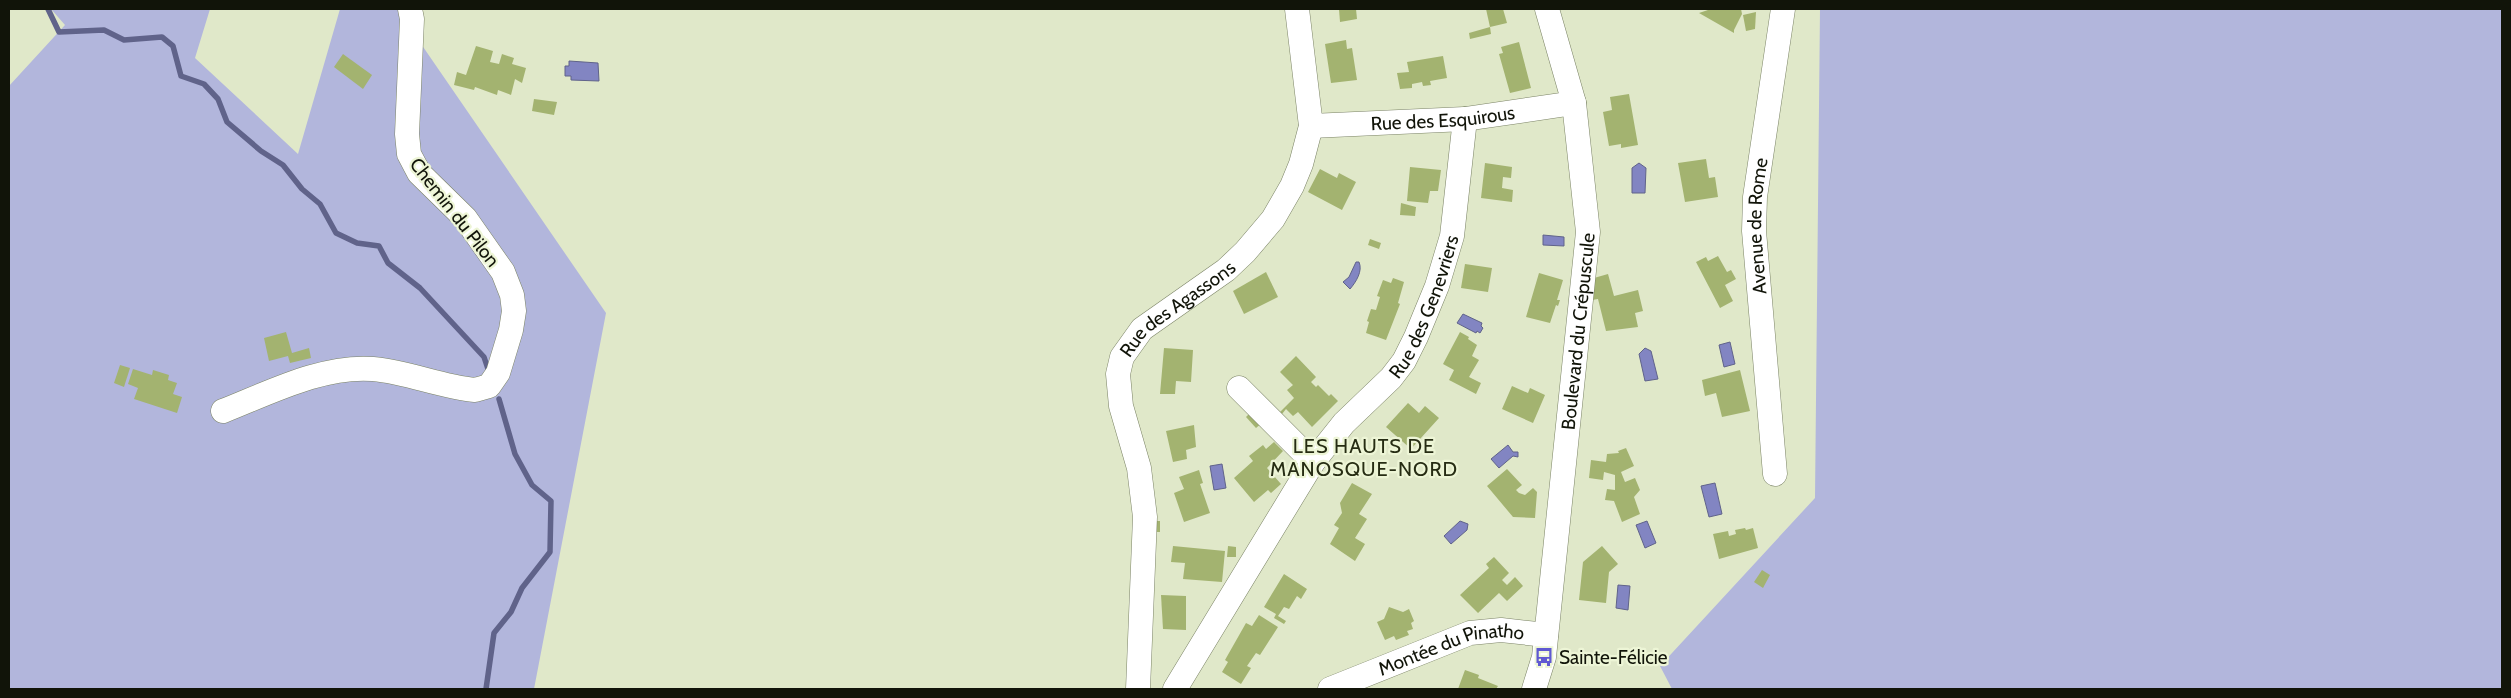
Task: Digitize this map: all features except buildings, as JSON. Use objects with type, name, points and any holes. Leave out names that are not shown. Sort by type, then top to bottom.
[{"type":"street","name":"Chemin du Pilon","points":[[223,411],[294,383],[352,369],[375,369],[468,390],[483,389],[494,380],[498,373],[511,330],[514,311],[512,295],[503,272],[465,218],[420,173],[409,154],[407,134],[412,19],[410,9]]},
{"type":"street","name":"Rue des Agassons","points":[[1138,689],[1145,517],[1140,468],[1118,389],[1118,374],[1122,357],[1142,329],[1226,270],[1258,239],[1283,204],[1292,186],[1301,164],[1311,126],[1297,9]]},
{"type":"street","name":"Boulevard du Crépuscule","points":[[1545,646],[1588,250],[1587,217],[1574,103],[1547,9]]},
{"type":"street","name":"Avenue de Rome","points":[[1775,474],[1754,231],[1754,197],[1783,9]]},
{"type":"street","name":"Rue des Esquirous","points":[[1311,126],[1465,119],[1574,103]]},
{"type":"street","name":"Rue des Genevriers","points":[[1175,689],[1313,462],[1344,423],[1391,378],[1404,361],[1416,337],[1436,286],[1452,236],[1465,119]]},
{"type":"street","points":[[1240,388],[1313,462]]},
{"type":"street","name":"Montée du Pinatho","points":[[1330,689],[1470,633],[1501,630],[1545,646]]},
{"type":"street","points":[[1534,689],[1545,646]]},
{"type":"street","points":[[1545,646],[1551,689]]},
{"type":"shaded area","points":[[51,9],[210,9],[195,58],[298,154],[340,9],[397,9],[606,313],[534,689],[9,689],[9,86],[65,25]]},
{"type":"shaded area","points":[[1820,9],[2502,9],[2502,689],[1672,689],[1660,666],[1815,498]]},
{"type":"water","points":[[569,61],[598,63],[599,81],[571,80],[571,76],[565,76],[565,66],[569,66]]},
{"type":"water","points":[[1639,163],[1646,168],[1645,193],[1632,193],[1632,168]]},
{"type":"water","points":[[1543,235],[1564,237],[1564,246],[1543,245]]},
{"type":"water","points":[[1356,262],[1359,262],[1360,265],[1359,273],[1357,280],[1350,289],[1343,282],[1349,277]]},
{"type":"water","points":[[1463,314],[1482,323],[1481,326],[1483,328],[1480,333],[1477,331],[1476,333],[1457,323]]},
{"type":"water","points":[[1730,342],[1735,364],[1724,367],[1719,345]]},
{"type":"water","points":[[1645,348],[1651,351],[1658,379],[1645,381],[1639,354]]},
{"type":"water","points":[[1508,445],[1513,452],[1518,452],[1518,457],[1513,456],[1499,468],[1491,459]]},
{"type":"water","points":[[1222,464],[1226,488],[1214,490],[1210,466]]},
{"type":"water","points":[[1715,483],[1722,514],[1709,517],[1701,486]]},
{"type":"water","points":[[1460,521],[1468,524],[1467,530],[1451,544],[1444,536]]},
{"type":"water","points":[[1647,521],[1656,543],[1645,548],[1636,525]]},
{"type":"water","points":[[1618,585],[1630,586],[1628,610],[1616,608]]},
{"type":"waterway","points":[[48,9],[59,32],[104,30],[124,40],[162,37],[173,46],[181,76],[204,84],[218,99],[227,122],[261,151],[283,165],[302,189],[320,204],[336,233],[357,243],[379,246],[388,263],[420,288],[484,357],[488,369]]},
{"type":"waterway","points":[[486,689],[494,633],[511,612],[522,588],[550,552],[551,501],[532,485],[515,454],[499,399]]},
{"type":"place","name":"Sainte-Félicie","points":[[1544,657]]},
{"type":"district","name":"LES HAUTS DE MANOSQUE-NORD","points":[[1364,458]]}]
